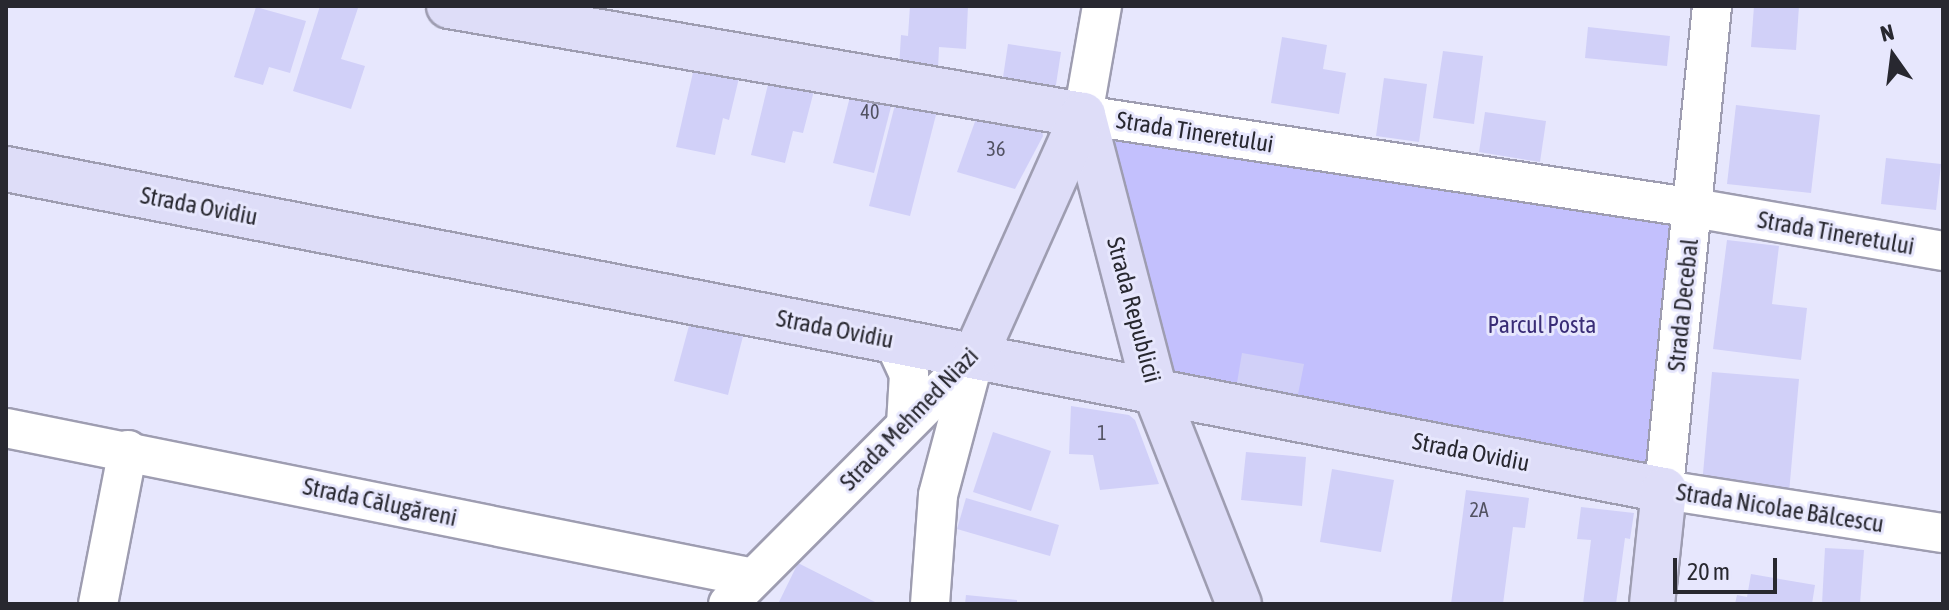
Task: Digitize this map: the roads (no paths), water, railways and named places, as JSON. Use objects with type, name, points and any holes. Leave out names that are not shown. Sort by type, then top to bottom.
[{"type":"main road","name":"Strada Tineretului","points":[[449,6],[1083,115]]},
{"type":"main road","name":"Strada Mehmed Niazi","points":[[975,356],[1083,115]]},
{"type":"main road","name":"Strada Republicii","points":[[1083,115],[1155,391],[1239,604]]},
{"type":"main road","name":"Strada Ovidiu","points":[[6,169],[1664,490]]},
{"type":"main road","name":"Strada Decebal","points":[[1652,604],[1664,490]]},
{"type":"street","name":"Strada Republicii","points":[[1083,115],[1102,6]]},
{"type":"street","name":"Strada Decebal","points":[[1664,490],[1712,6]]},
{"type":"street","name":"Strada Tineretului","points":[[1083,115],[1694,208],[1943,251]]},
{"type":"street","points":[[893,340],[909,374],[906,424]]},
{"type":"street","name":"Strada Mehmed Niazi","points":[[741,591],[975,356]]},
{"type":"street","points":[[930,604],[938,495],[975,356]]},
{"type":"street","name":"Strada Călugăreni","points":[[6,428],[128,450],[741,591]]},
{"type":"street","points":[[98,604],[128,450]]},
{"type":"street","name":"Strada Nicolae Bălcescu","points":[[1664,490],[1943,533]]},
{"type":"park label","name":"Parcul Posta","points":[[1542,325]]}]
